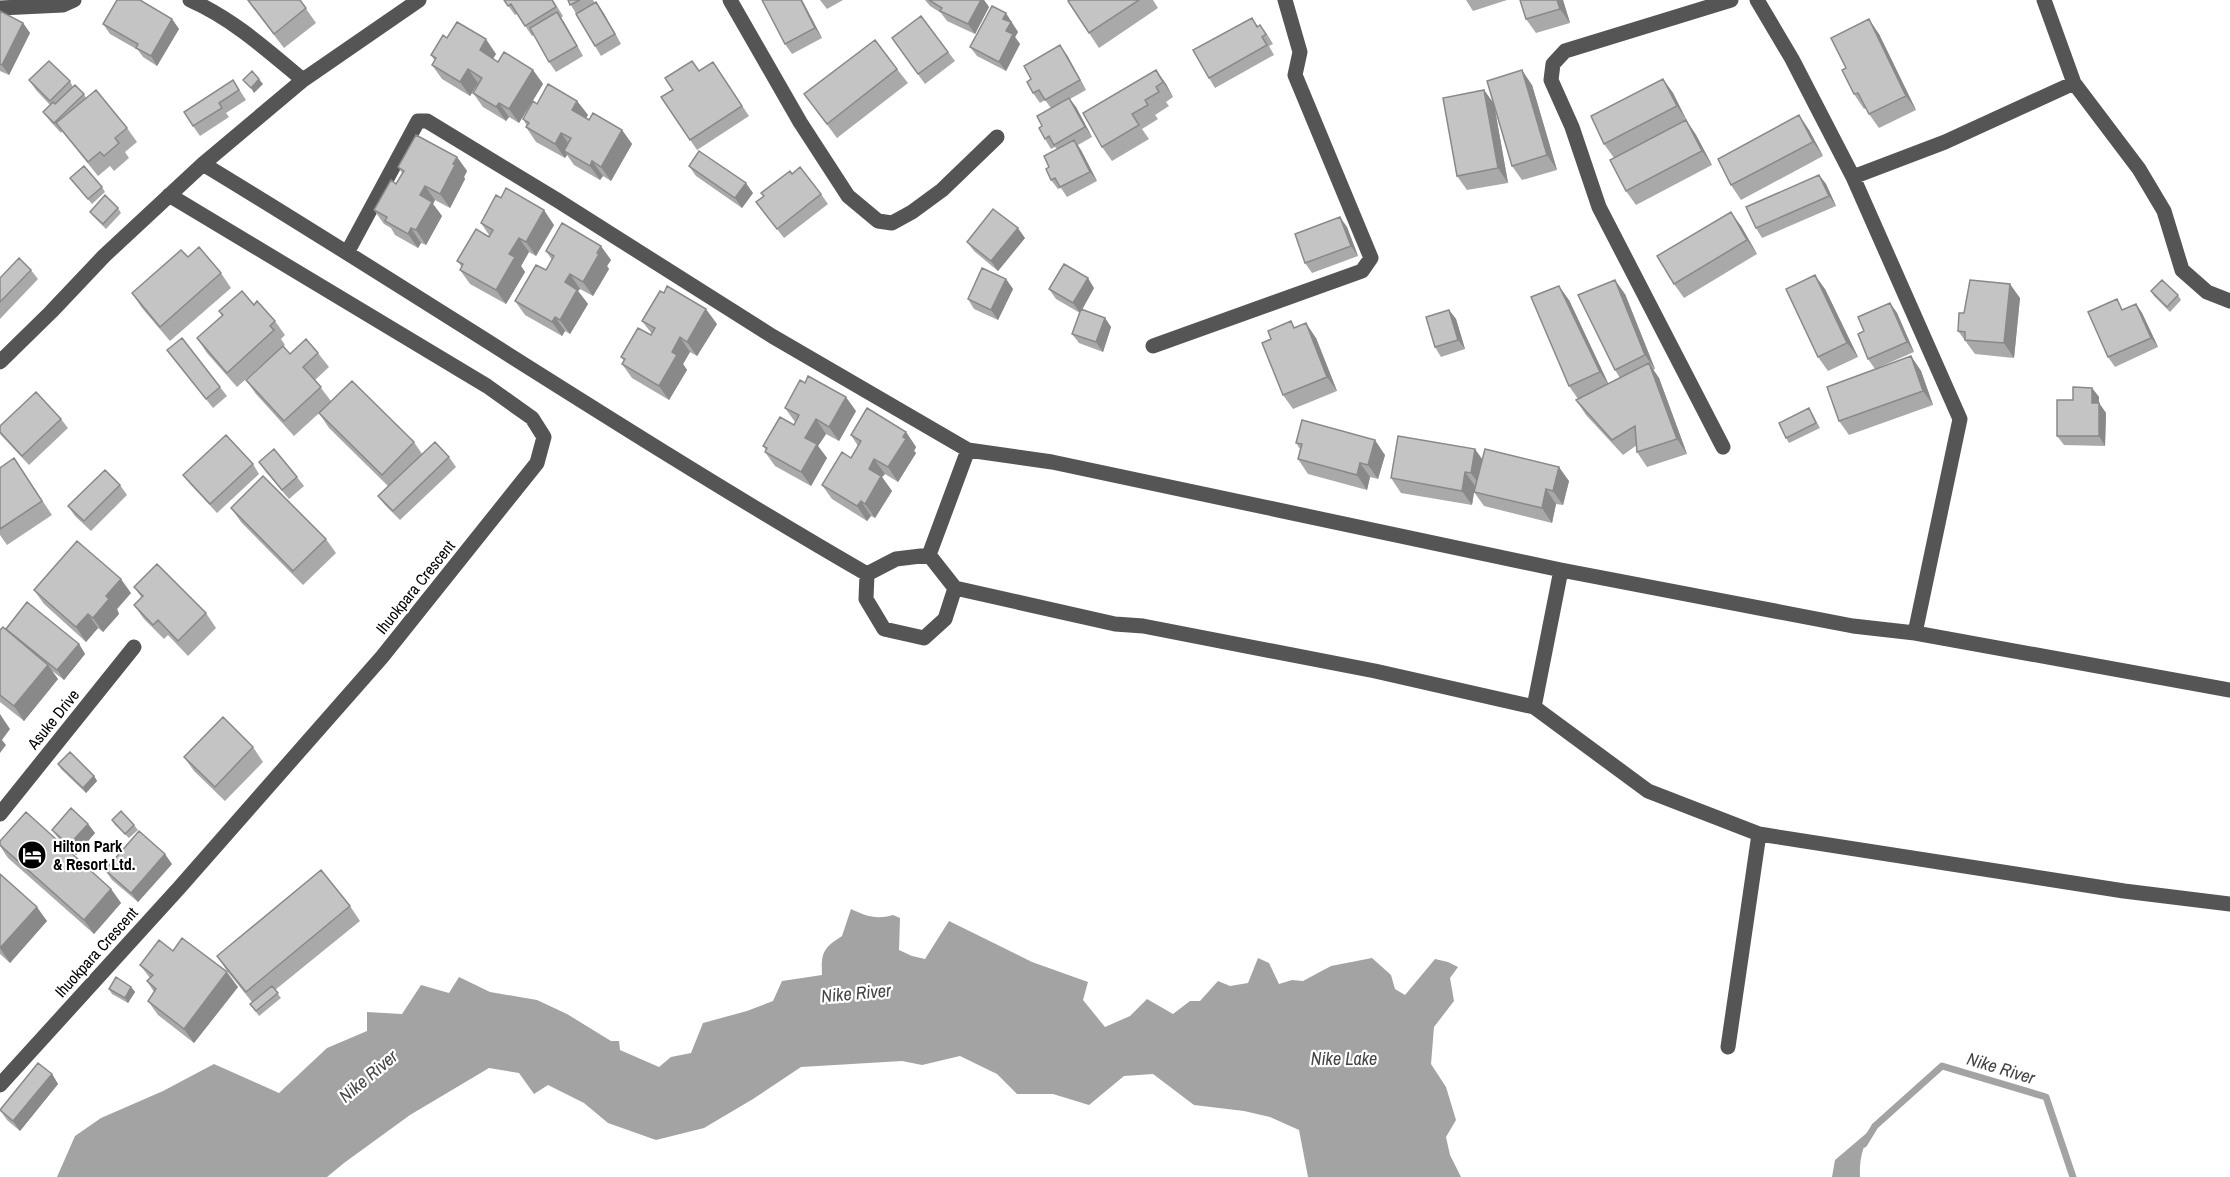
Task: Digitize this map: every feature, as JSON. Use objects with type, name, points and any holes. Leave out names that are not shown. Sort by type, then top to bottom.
[{"type":"street","points":[[0,8],[63,5],[74,0]]},
{"type":"street","points":[[190,0],[208,8],[248,34],[303,80]]},
{"type":"street","points":[[0,362],[104,256],[203,164],[303,80],[419,0]]},
{"type":"street","points":[[730,0],[800,122],[848,196],[878,221],[892,223],[912,213],[942,190],[998,137]]},
{"type":"street","points":[[1154,346],[1362,271],[1371,258],[1295,75],[1300,52],[1285,0]]},
{"type":"street","points":[[1723,447],[1599,207],[1572,127],[1551,80],[1553,64],[1565,51],[1731,0]]},
{"type":"street","points":[[1757,0],[1792,59],[1853,177],[1960,419],[1916,633]]},
{"type":"street","points":[[2044,0],[2074,83],[2139,169],[2164,211],[2182,270],[2207,292],[2230,301]]},
{"type":"street","points":[[1853,177],[1945,142],[2074,83]]},
{"type":"street","points":[[348,251],[418,122],[427,121],[772,336],[968,450],[1052,462],[1561,570],[1853,626],[1916,633],[2230,690]]},
{"type":"street","points":[[203,164],[348,251],[772,519],[867,574]]},
{"type":"street","name":"Ihuokpara Crescent","points":[[0,1085],[179,888],[382,657],[537,463],[544,437],[532,418],[487,386],[169,195]]},
{"type":"street","points":[[929,555],[968,450]]},
{"type":"street","points":[[867,574],[896,559],[929,555]]},
{"type":"street","points":[[929,555],[955,588],[1115,624],[1143,626],[1376,671],[1534,707],[1648,791],[1759,834],[2124,891],[2230,904]]},
{"type":"street","points":[[1534,707],[1561,570]]},
{"type":"street","points":[[867,574],[866,598],[884,629],[924,638],[945,619],[955,588]]},
{"type":"street","name":"Asuke Drive","points":[[0,814],[134,647]]},
{"type":"street","points":[[1728,1047],[1759,834]]},
{"type":"water","name":"Nike Lake","points":[[851,909],[871,916],[893,915],[900,918],[899,950],[912,956],[925,959],[949,921],[1032,962],[1088,982],[1083,1000],[1105,1027],[1130,1016],[1147,999],[1173,1014],[1190,1001],[1200,1001],[1218,981],[1230,986],[1248,983],[1258,958],[1269,963],[1279,984],[1292,980],[1303,981],[1331,966],[1372,958],[1391,975],[1395,989],[1405,995],[1435,959],[1448,962],[1458,967],[1450,978],[1454,1001],[1434,1027],[1431,1064],[1446,1087],[1456,1120],[1446,1137],[1450,1155],[1461,1177],[1308,1177],[1299,1130],[1270,1117],[1244,1111],[1194,1105],[1153,1074],[1124,1076],[1089,1105],[1053,1094],[1017,1094],[997,1074],[960,1056],[922,1065],[902,1061],[801,1067],[704,1128],[656,1140],[608,1123],[584,1103],[548,1085],[534,1094],[519,1073],[489,1068],[410,1115],[327,1177],[57,1177],[75,1136],[101,1118],[163,1091],[214,1064],[279,1093],[327,1048],[367,1031],[367,1012],[402,1014],[421,985],[449,993],[459,977],[490,992],[537,1000],[567,1014],[611,1041],[619,1041],[620,1050],[659,1067],[671,1057],[691,1053],[703,1023],[773,1001],[782,981],[822,975],[824,952],[842,936]]},
{"type":"water","points":[[1875,1126],[1863,1150],[1860,1177],[1832,1177],[1835,1160]]},
{"type":"building","points":[[117,0],[140,0],[172,19],[151,56],[136,48],[138,44],[103,24]]},
{"type":"building","points":[[248,0],[300,0],[306,8],[274,34]]},
{"type":"building","points":[[504,0],[552,0],[556,7],[525,26],[511,4],[508,6]]},
{"type":"building","points":[[568,0],[580,0],[570,5]]},
{"type":"building","points":[[762,0],[801,0],[815,28],[785,44]]},
{"type":"building","points":[[929,0],[981,0],[968,24],[940,11],[942,8]]},
{"type":"building","points":[[1139,0],[1089,33],[1068,1]]},
{"type":"building","points":[[1520,0],[1557,0],[1560,9],[1526,19]]},
{"type":"building","points":[[596,2],[615,34],[595,46],[576,14]]},
{"type":"building","points":[[992,6],[1006,13],[1003,19],[1011,22],[1006,31],[1013,34],[999,62],[970,47]]},
{"type":"building","points":[[0,11],[23,23],[2,65],[0,64]]},
{"type":"building","points":[[557,12],[577,46],[549,62],[530,28]]},
{"type":"building","points":[[921,16],[948,52],[918,74],[892,38]]},
{"type":"building","points":[[1252,18],[1257,27],[1260,25],[1266,34],[1262,37],[1267,45],[1209,78],[1193,50]]},
{"type":"building","points":[[1869,19],[1906,96],[1869,114],[1858,93],[1854,94],[1842,70],[1846,68],[1831,38]]},
{"type":"building","points":[[457,22],[486,39],[480,50],[498,62],[504,52],[533,70],[509,109],[499,103],[496,107],[473,93],[482,78],[468,69],[460,82],[432,65],[436,58],[431,55],[443,35],[447,38]]},
{"type":"building","points":[[875,40],[897,69],[827,124],[804,94]]},
{"type":"building","points":[[1060,45],[1080,80],[1045,100],[1039,90],[1033,93],[1027,82],[1031,79],[1024,66]]},
{"type":"building","points":[[49,61],[70,81],[50,101],[29,80]]},
{"type":"building","points":[[692,61],[699,71],[713,62],[742,106],[690,140],[661,97],[673,90],[665,78]]},
{"type":"building","points":[[1156,70],[1163,82],[1156,87],[1159,92],[1145,100],[1148,105],[1132,114],[1139,125],[1102,147],[1083,113]]},
{"type":"building","points":[[1522,70],[1547,155],[1512,166],[1487,81]]},
{"type":"building","points":[[252,71],[259,79],[251,88],[243,80]]},
{"type":"building","points":[[1663,79],[1677,106],[1604,144],[1591,116]]},
{"type":"building","points":[[233,80],[239,90],[219,103],[222,108],[193,126],[184,112]]},
{"type":"building","points":[[548,84],[577,101],[572,110],[589,120],[593,113],[622,130],[601,167],[592,161],[590,166],[564,151],[571,138],[561,133],[555,144],[526,127],[529,123],[523,119],[533,101],[537,104]]},
{"type":"building","points":[[75,85],[84,94],[54,123],[43,112]]},
{"type":"building","points":[[96,90],[127,128],[115,138],[119,143],[104,156],[100,152],[88,162],[56,123]]},
{"type":"building","points":[[1484,90],[1498,168],[1457,176],[1443,98]]},
{"type":"building","points":[[1069,98],[1085,127],[1054,145],[1049,136],[1045,139],[1039,128],[1042,126],[1037,116]]},
{"type":"building","points":[[1799,115],[1813,142],[1731,185],[1718,159]]},
{"type":"building","points":[[1686,120],[1702,151],[1626,191],[1610,160]]},
{"type":"building","points":[[416,135],[457,157],[440,194],[425,186],[420,195],[432,202],[416,230],[411,228],[408,234],[385,221],[387,217],[374,210],[391,180],[396,184],[404,171],[398,167]]},
{"type":"building","points":[[1074,140],[1090,172],[1060,187],[1055,178],[1051,180],[1044,156]]},
{"type":"building","points":[[699,151],[746,183],[735,198],[689,166]]},
{"type":"building","points":[[84,166],[102,187],[88,199],[70,178]]},
{"type":"building","points":[[800,167],[821,194],[777,229],[756,202],[764,196],[761,193],[790,171],[792,174]]},
{"type":"building","points":[[1819,175],[1829,196],[1756,228],[1746,207]]},
{"type":"building","points":[[506,188],[544,210],[526,242],[519,238],[509,254],[515,257],[496,290],[460,270],[463,264],[457,261],[476,229],[489,237],[493,230],[481,223],[496,195],[501,198]]},
{"type":"building","points":[[105,195],[118,208],[103,224],[90,212]]},
{"type":"building","points":[[993,209],[1018,228],[991,261],[967,242]]},
{"type":"building","points":[[1731,212],[1747,240],[1674,284],[1657,256]]},
{"type":"building","points":[[1340,217],[1351,246],[1305,263],[1295,234]]},
{"type":"building","points":[[562,223],[601,246],[583,282],[570,274],[565,282],[577,290],[560,320],[555,317],[552,322],[515,301],[536,265],[546,270],[554,256],[546,251]]},
{"type":"building","points":[[199,247],[221,273],[160,327],[132,293],[181,250],[188,257]]},
{"type":"building","points":[[19,258],[31,270],[0,302],[0,278]]},
{"type":"building","points":[[1064,264],[1088,278],[1073,303],[1049,289]]},
{"type":"building","points":[[982,268],[1006,279],[991,310],[968,299]]},
{"type":"building","points":[[1815,275],[1847,343],[1818,357],[1786,289]]},
{"type":"building","points":[[1615,280],[1645,355],[1615,370],[1578,295]]},
{"type":"building","points":[[1970,280],[2010,284],[2004,343],[1965,340],[1965,332],[1958,331],[1959,313],[1964,313]]},
{"type":"building","points":[[2162,280],[2178,295],[2167,307],[2151,291]]},
{"type":"building","points":[[667,286],[706,309],[687,342],[680,337],[672,352],[677,355],[659,386],[622,364],[625,359],[621,357],[638,328],[651,335],[655,328],[642,321],[660,291],[664,293]]},
{"type":"building","points":[[1559,286],[1600,372],[1569,386],[1531,297]]},
{"type":"building","points":[[242,291],[254,305],[257,301],[275,321],[270,326],[274,330],[227,373],[197,338],[223,315],[219,311]]},
{"type":"building","points":[[2117,299],[2122,310],[2136,304],[2151,338],[2108,357],[2088,312]]},
{"type":"building","points":[[1890,303],[1907,342],[1868,359],[1858,334],[1864,331],[1858,317]]},
{"type":"building","points":[[1081,309],[1105,318],[1096,342],[1072,334]]},
{"type":"building","points":[[1449,310],[1458,340],[1435,347],[1426,317]]},
{"type":"building","points":[[1291,321],[1294,328],[1306,323],[1327,377],[1283,395],[1262,343],[1271,339],[1268,331]]},
{"type":"building","points":[[182,338],[220,387],[206,399],[167,350]]},
{"type":"building","points":[[306,339],[318,353],[303,367],[321,387],[284,421],[246,380],[283,346],[290,354]]},
{"type":"building","points":[[1911,356],[1923,391],[1839,421],[1827,387]]},
{"type":"building","points":[[1649,363],[1677,439],[1637,452],[1635,426],[1612,440],[1576,400]]},
{"type":"building","points":[[808,376],[846,397],[829,427],[816,419],[805,438],[817,444],[801,472],[765,452],[767,448],[763,446],[780,417],[794,425],[799,415],[785,408],[800,380],[805,383]]},
{"type":"building","points":[[352,381],[414,442],[382,475],[319,413]]},
{"type":"building","points":[[2073,387],[2092,388],[2092,403],[2099,403],[2099,436],[2057,436],[2057,400],[2073,400]]},
{"type":"building","points":[[36,392],[61,419],[22,456],[0,432],[0,426]]},
{"type":"building","points":[[867,408],[906,432],[903,437],[906,439],[888,467],[874,459],[869,469],[881,476],[865,504],[861,501],[857,506],[822,485],[842,452],[851,458],[861,441],[851,435]]},
{"type":"building","points":[[1809,408],[1816,423],[1786,438],[1779,423]]},
{"type":"building","points":[[1302,420],[1375,440],[1368,465],[1360,463],[1357,475],[1298,459],[1302,444],[1296,443]]},
{"type":"building","points":[[226,435],[253,464],[210,504],[183,475]]},
{"type":"building","points":[[1398,436],[1475,449],[1471,473],[1465,472],[1462,491],[1391,478]]},
{"type":"building","points":[[435,442],[449,457],[393,511],[378,496]]},
{"type":"building","points":[[274,449],[297,477],[282,490],[259,462]]},
{"type":"building","points":[[1485,449],[1559,467],[1553,491],[1546,489],[1542,508],[1474,492]]},
{"type":"building","points":[[14,458],[42,501],[0,529],[0,468]]},
{"type":"building","points":[[105,470],[120,485],[84,521],[68,506]]},
{"type":"building","points":[[263,476],[326,539],[293,571],[231,508]]},
{"type":"building","points":[[77,541],[121,579],[106,596],[109,599],[93,618],[88,614],[76,627],[34,590]]},
{"type":"building","points":[[157,564],[206,613],[178,641],[158,620],[153,625],[134,605],[143,596],[134,587]]},
{"type":"building","points":[[27,602],[79,644],[57,670],[6,629]]},
{"type":"building","points":[[3,627],[48,665],[14,706],[0,695],[0,630]]},
{"type":"building","points":[[223,717],[253,747],[215,787],[184,757]]},
{"type":"building","points":[[70,752],[94,776],[83,788],[58,764]]},
{"type":"building","points":[[71,808],[88,824],[69,845],[52,830]]},
{"type":"building","points":[[121,811],[134,825],[125,834],[112,820]]},
{"type":"building","points":[[26,812],[111,889],[84,920],[0,845],[0,841]]},
{"type":"building","points":[[139,831],[165,854],[131,893],[105,870]]},
{"type":"building","points":[[321,870],[350,906],[246,992],[217,956]]},
{"type":"building","points":[[0,874],[37,907],[0,948]]},
{"type":"building","points":[[182,938],[227,972],[184,1029],[148,1001],[156,989],[147,981],[153,975],[140,965],[159,940],[173,951]]},
{"type":"building","points":[[116,977],[131,987],[125,998],[109,989]]},
{"type":"building","points":[[272,986],[278,993],[256,1011],[250,1004]]},
{"type":"building","points":[[38,1063],[52,1074],[13,1121],[0,1110]]},
{"type":"waterway","name":"Nike River","points":[[1864,1144],[1875,1126],[1942,1066],[2046,1097],[2073,1177]]},
{"type":"place","name":"Hilton Park & Resort Ltd.","points":[[32,855]]}]
